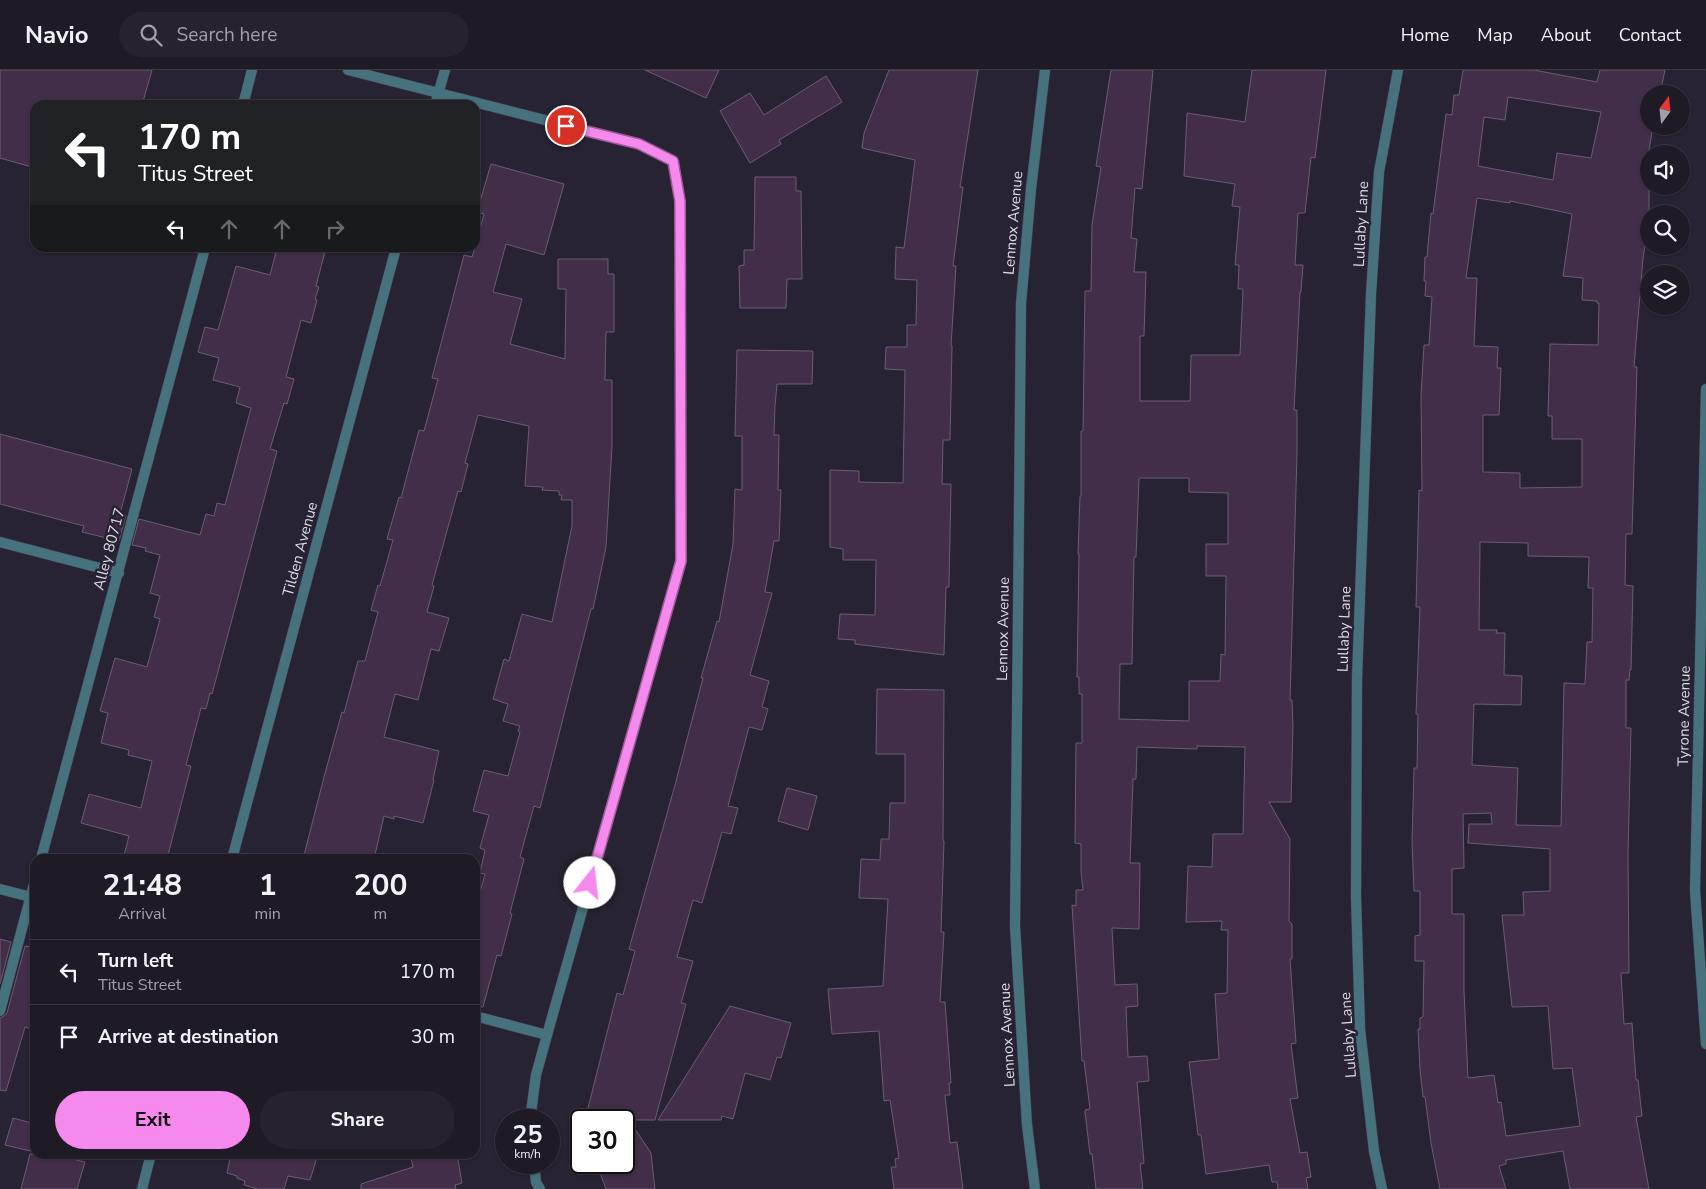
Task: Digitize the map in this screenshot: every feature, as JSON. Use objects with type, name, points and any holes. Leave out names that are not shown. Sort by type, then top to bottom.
[{"type":"street","points":[[244,100],[252,70]]},
{"type":"street","points":[[348,70],[466,100]]},
{"type":"street","points":[[436,100],[445,70]]},
{"type":"street","name":"Lennox Avenue","points":[[1035,1189],[1027,1125],[1016,907],[1021,304],[1031,189],[1045,70]]},
{"type":"street","name":"Lullaby Lane","points":[[1382,1189],[1374,1151],[1360,1029],[1356,897],[1357,679],[1371,294],[1379,172],[1398,70]]},
{"type":"street","points":[[480,104],[639,144],[673,161],[680,201],[681,561],[536,1075],[531,1109]]},
{"type":"street","name":"Alley 80717","points":[[42,854],[204,252]]},
{"type":"street","name":"Tilden Avenue","points":[[233,854],[395,252]]},
{"type":"street","name":"Tyrone Avenue","points":[[1706,388],[1695,891],[1706,1044]]},
{"type":"street","points":[[0,542],[118,573]]},
{"type":"street","points":[[0,889],[30,896]]},
{"type":"street","points":[[0,1011],[30,907]]},
{"type":"street","points":[[480,1017],[547,1035]]},
{"type":"street","points":[[142,1189],[150,1159]]},
{"type":"street","points":[[535,1174],[536,1182],[540,1189]]},
{"type":"building","points":[[0,70],[152,70],[143,100],[30,100],[30,167],[0,158]]},
{"type":"building","points":[[645,70],[719,70],[706,98]]},
{"type":"building","points":[[889,70],[978,70],[960,187],[963,187],[953,266],[956,266],[951,346],[950,440],[943,440],[942,484],[951,484],[949,587],[946,587],[944,655],[855,644],[855,640],[838,639],[840,614],[875,615],[876,560],[843,560],[843,549],[830,547],[830,470],[859,471],[859,482],[903,483],[905,370],[885,369],[886,347],[907,347],[907,325],[916,325],[917,280],[895,279],[896,247],[904,248],[915,160],[862,148],[864,133]]},
{"type":"building","points":[[1111,70],[1153,70],[1142,189],[1135,188],[1131,238],[1137,239],[1134,272],[1146,272],[1144,336],[1140,336],[1140,401],[1190,401],[1191,355],[1240,355],[1243,289],[1238,289],[1239,265],[1235,265],[1240,207],[1232,206],[1235,184],[1184,176],[1187,113],[1245,122],[1252,70],[1326,70],[1315,158],[1311,157],[1305,213],[1298,213],[1295,265],[1303,265],[1294,410],[1297,410],[1297,454],[1290,700],[1292,700],[1293,726],[1291,802],[1269,802],[1290,839],[1289,921],[1292,924],[1292,959],[1290,959],[1296,1043],[1291,1044],[1298,1098],[1290,1099],[1300,1153],[1307,1152],[1311,1177],[1306,1178],[1308,1189],[1278,1189],[1277,1182],[1272,1182],[1269,1165],[1206,1174],[1201,1135],[1198,1135],[1189,1062],[1219,1059],[1215,994],[1227,993],[1228,930],[1221,930],[1222,921],[1186,922],[1188,866],[1212,867],[1213,834],[1243,834],[1245,747],[1197,746],[1197,749],[1137,747],[1136,779],[1133,779],[1130,863],[1140,863],[1139,929],[1112,928],[1115,985],[1137,984],[1138,1006],[1126,1007],[1128,1057],[1147,1056],[1149,1081],[1137,1082],[1144,1163],[1140,1164],[1143,1189],[1096,1189],[1085,1112],[1085,1110],[1090,1109],[1084,1061],[1082,1061],[1072,905],[1076,906],[1076,890],[1083,890],[1081,844],[1075,843],[1076,743],[1082,743],[1082,694],[1079,694],[1079,677],[1077,677],[1078,554],[1081,496],[1081,431],[1083,431],[1085,291],[1091,291],[1092,225],[1101,167],[1096,166]],"holes":[[[1139,478],[1189,478],[1189,492],[1228,493],[1228,544],[1206,544],[1206,576],[1226,576],[1225,655],[1221,654],[1220,681],[1189,681],[1189,721],[1119,719],[1120,664],[1132,664],[1134,557],[1136,557]]]},
{"type":"building","points":[[1463,70],[1534,70],[1597,82],[1600,70],[1665,70],[1662,85],[1640,85],[1640,135],[1652,135],[1650,145],[1640,145],[1640,195],[1649,195],[1649,205],[1640,205],[1640,255],[1644,255],[1642,265],[1640,265],[1640,294],[1634,367],[1637,367],[1632,534],[1626,534],[1625,585],[1633,586],[1631,670],[1629,680],[1626,680],[1626,728],[1631,728],[1628,855],[1629,973],[1621,973],[1624,1024],[1632,1023],[1636,1080],[1638,1080],[1642,1116],[1636,1117],[1649,1189],[1570,1189],[1563,1151],[1506,1160],[1506,1164],[1499,1166],[1506,1189],[1440,1189],[1431,1143],[1425,1097],[1423,1097],[1418,1029],[1420,1029],[1420,1018],[1423,1017],[1424,961],[1415,961],[1415,936],[1420,935],[1420,891],[1414,891],[1412,843],[1414,768],[1417,768],[1418,714],[1416,714],[1420,607],[1416,607],[1419,490],[1422,491],[1421,395],[1424,345],[1429,345],[1432,297],[1425,296],[1425,257],[1427,257],[1431,213],[1433,214],[1446,114],[1452,115],[1454,95],[1459,95]],"holes":[[[1508,97],[1601,112],[1591,158],[1557,153],[1553,180],[1478,166],[1484,117],[1505,120]],[[1477,198],[1510,203],[1510,201],[1572,214],[1563,276],[1583,278],[1582,300],[1597,301],[1599,303],[1598,345],[1550,344],[1548,416],[1552,416],[1552,439],[1582,439],[1582,487],[1520,488],[1520,473],[1483,472],[1483,415],[1499,415],[1501,368],[1497,368],[1498,347],[1474,346],[1477,278],[1466,278]],[[1480,542],[1528,543],[1528,556],[1589,557],[1588,588],[1593,588],[1592,642],[1587,642],[1585,684],[1564,683],[1561,826],[1516,825],[1518,768],[1472,765],[1474,704],[1521,705],[1522,676],[1504,675],[1505,633],[1496,633],[1497,630],[1479,630]],[[1491,813],[1492,824],[1469,824],[1468,843],[1550,849],[1550,891],[1523,892],[1524,915],[1502,915],[1512,1007],[1548,1006],[1553,1069],[1572,1068],[1580,1126],[1506,1136],[1501,1102],[1498,1103],[1494,1075],[1468,1078],[1464,991],[1464,914],[1452,914],[1452,869],[1464,868],[1463,814]]]},
{"type":"building","points":[[826,76],[842,102],[779,140],[781,144],[750,163],[720,111],[750,93],[764,115]]},
{"type":"building","points":[[491,164],[564,184],[544,255],[506,244],[493,292],[522,299],[510,344],[565,359],[566,289],[558,289],[558,259],[608,259],[608,274],[614,274],[614,332],[606,332],[605,380],[612,380],[612,446],[606,547],[593,609],[591,609],[540,808],[534,806],[520,857],[524,859],[501,956],[497,955],[483,1007],[480,1007],[480,892],[485,874],[480,873],[485,850],[480,848],[489,815],[473,811],[484,770],[508,776],[520,732],[518,731],[520,726],[503,721],[508,704],[493,699],[504,659],[509,661],[522,614],[552,622],[572,526],[572,500],[561,500],[562,495],[559,495],[559,491],[542,490],[543,487],[525,486],[529,426],[478,415],[465,463],[468,464],[461,492],[458,491],[432,585],[434,586],[427,612],[449,618],[439,651],[431,649],[418,700],[395,694],[384,737],[439,751],[423,823],[394,816],[394,819],[384,816],[375,854],[304,854],[342,712],[344,713],[358,661],[365,661],[378,612],[371,610],[393,540],[387,539],[399,497],[401,498],[419,430],[424,431],[438,379],[432,378],[464,255],[472,257],[474,252],[480,252],[480,229],[484,214],[480,213],[480,202]]},
{"type":"building","points":[[755,177],[796,177],[796,191],[801,191],[802,279],[787,279],[786,308],[740,308],[739,266],[744,265],[744,250],[754,250]]},
{"type":"building","points":[[276,252],[325,252],[316,286],[319,287],[311,323],[301,320],[286,377],[294,379],[287,404],[284,403],[270,449],[277,451],[212,694],[210,693],[206,709],[201,708],[186,765],[191,766],[168,854],[124,854],[129,836],[81,823],[89,794],[141,808],[152,761],[128,755],[129,750],[101,743],[108,713],[100,711],[115,658],[147,667],[160,619],[154,617],[160,596],[150,593],[160,555],[145,551],[146,548],[132,545],[139,519],[200,535],[206,514],[214,516],[217,503],[225,505],[251,408],[236,403],[240,387],[213,380],[219,358],[198,352],[205,327],[218,330],[236,266],[270,275]]},
{"type":"building","points":[[737,350],[813,351],[812,384],[777,384],[774,435],[779,435],[778,490],[781,490],[779,541],[774,541],[765,592],[772,593],[750,675],[769,681],[762,707],[768,709],[762,730],[749,727],[728,806],[738,808],[731,834],[722,832],[702,903],[693,900],[677,957],[693,961],[681,1003],[686,1004],[655,1120],[635,1120],[635,1109],[588,1109],[617,993],[623,995],[635,951],[629,949],[675,785],[703,678],[701,678],[717,621],[719,622],[733,544],[735,489],[742,490],[742,436],[735,436]]},
{"type":"building","points":[[0,434],[132,469],[120,514],[126,515],[119,541],[82,532],[84,526],[0,504]]},
{"type":"building","points":[[877,689],[944,690],[944,841],[941,932],[944,932],[940,1002],[945,1002],[951,1083],[949,1083],[950,1095],[945,1095],[950,1143],[957,1142],[963,1189],[894,1189],[891,1167],[896,1167],[895,1159],[899,1158],[890,1100],[884,1101],[879,1031],[832,1034],[828,989],[883,986],[888,899],[859,898],[861,859],[880,860],[881,839],[889,839],[890,803],[905,803],[905,754],[876,754]]},
{"type":"building","points":[[787,788],[817,796],[808,830],[778,821]]},
{"type":"building","points":[[0,939],[11,942],[0,984]]},
{"type":"building","points":[[25,946],[30,947],[30,1028],[25,1027],[6,1091],[0,1090],[0,1018],[7,1013]]},
{"type":"building","points":[[730,1006],[791,1023],[781,1058],[777,1057],[770,1080],[745,1073],[733,1119],[722,1116],[721,1120],[658,1120]]},
{"type":"building","points":[[13,1118],[30,1123],[30,1151],[5,1145]]},
{"type":"building","points":[[635,1129],[651,1153],[655,1189],[606,1189],[600,1174],[635,1174]]},
{"type":"building","points":[[30,1154],[30,1159],[76,1159],[85,1162],[77,1189],[21,1189]]},
{"type":"building","points":[[230,1159],[316,1159],[310,1180],[288,1176],[284,1189],[258,1189],[244,1185],[245,1181],[227,1173]]},
{"type":"building","points":[[411,1159],[458,1159],[462,1183],[455,1185],[456,1189],[361,1189],[361,1184],[413,1167]]},
{"type":"route","points":[[566,126],[639,144],[673,161],[680,201],[681,561],[590,883]]}]
